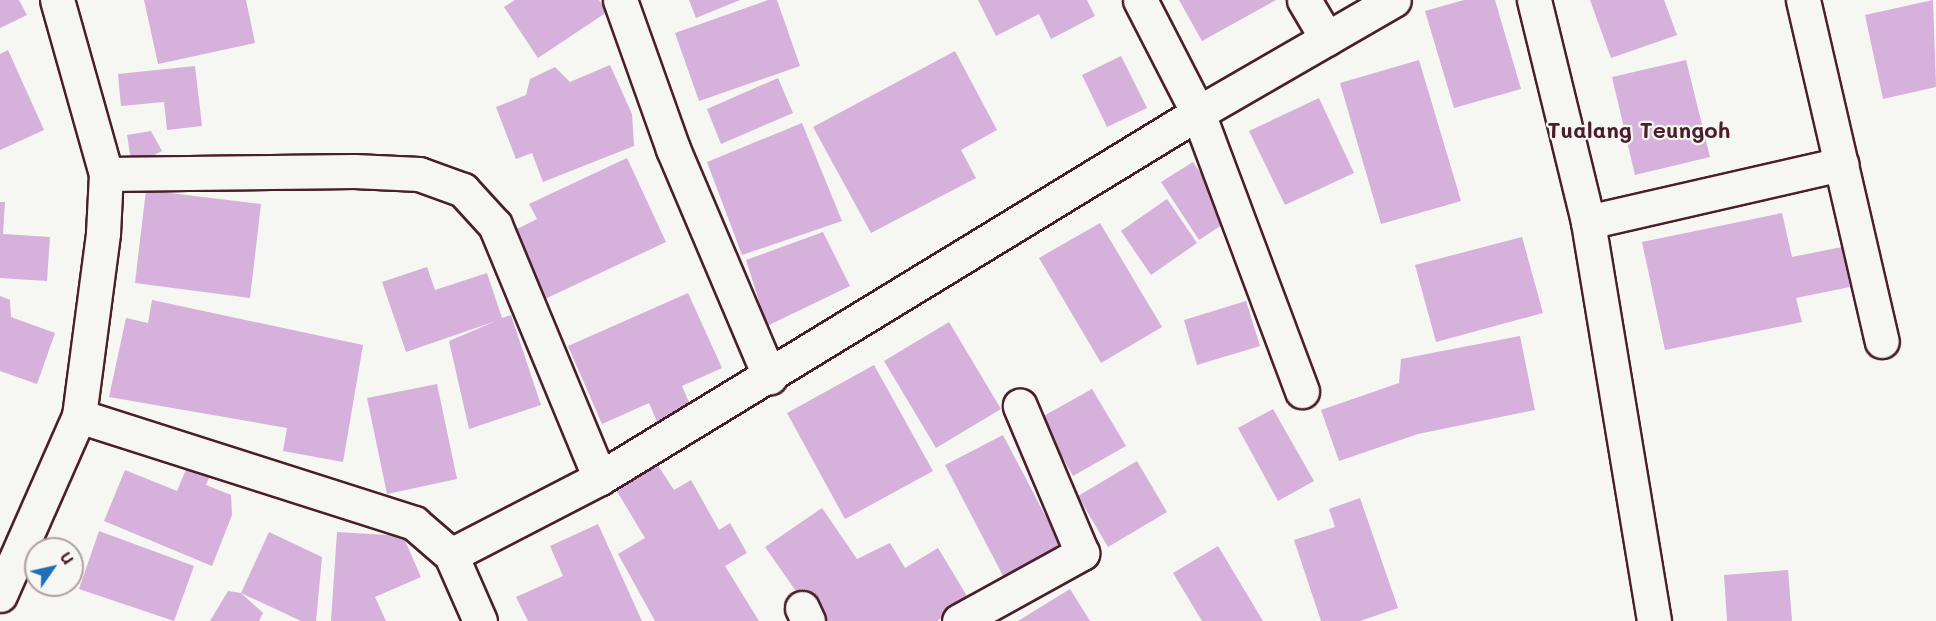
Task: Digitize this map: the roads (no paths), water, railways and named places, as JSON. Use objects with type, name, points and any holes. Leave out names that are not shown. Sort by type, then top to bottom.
[{"type":"street","points":[[0,595],[79,416],[106,174],[57,0]]},
{"type":"street","points":[[620,0],[673,149],[770,376]]},
{"type":"street","points":[[1140,0],[1198,113],[1302,391]]},
{"type":"street","points":[[1304,0],[1327,39]]},
{"type":"street","points":[[452,555],[600,478],[1198,113],[1394,0]]},
{"type":"street","points":[[1534,0],[1588,222],[1654,621]]},
{"type":"street","points":[[1803,0],[1882,341]]},
{"type":"street","points":[[1588,222],[1841,164]]},
{"type":"street","points":[[106,174],[354,171],[419,174],[463,190],[495,225],[600,478]]},
{"type":"street","points":[[974,618],[1082,553],[1020,406]]},
{"type":"street","points":[[79,416],[414,524],[452,555],[480,621]]},
{"type":"district","name":"Tualang Teungoh","points":[[1639,130]]}]
